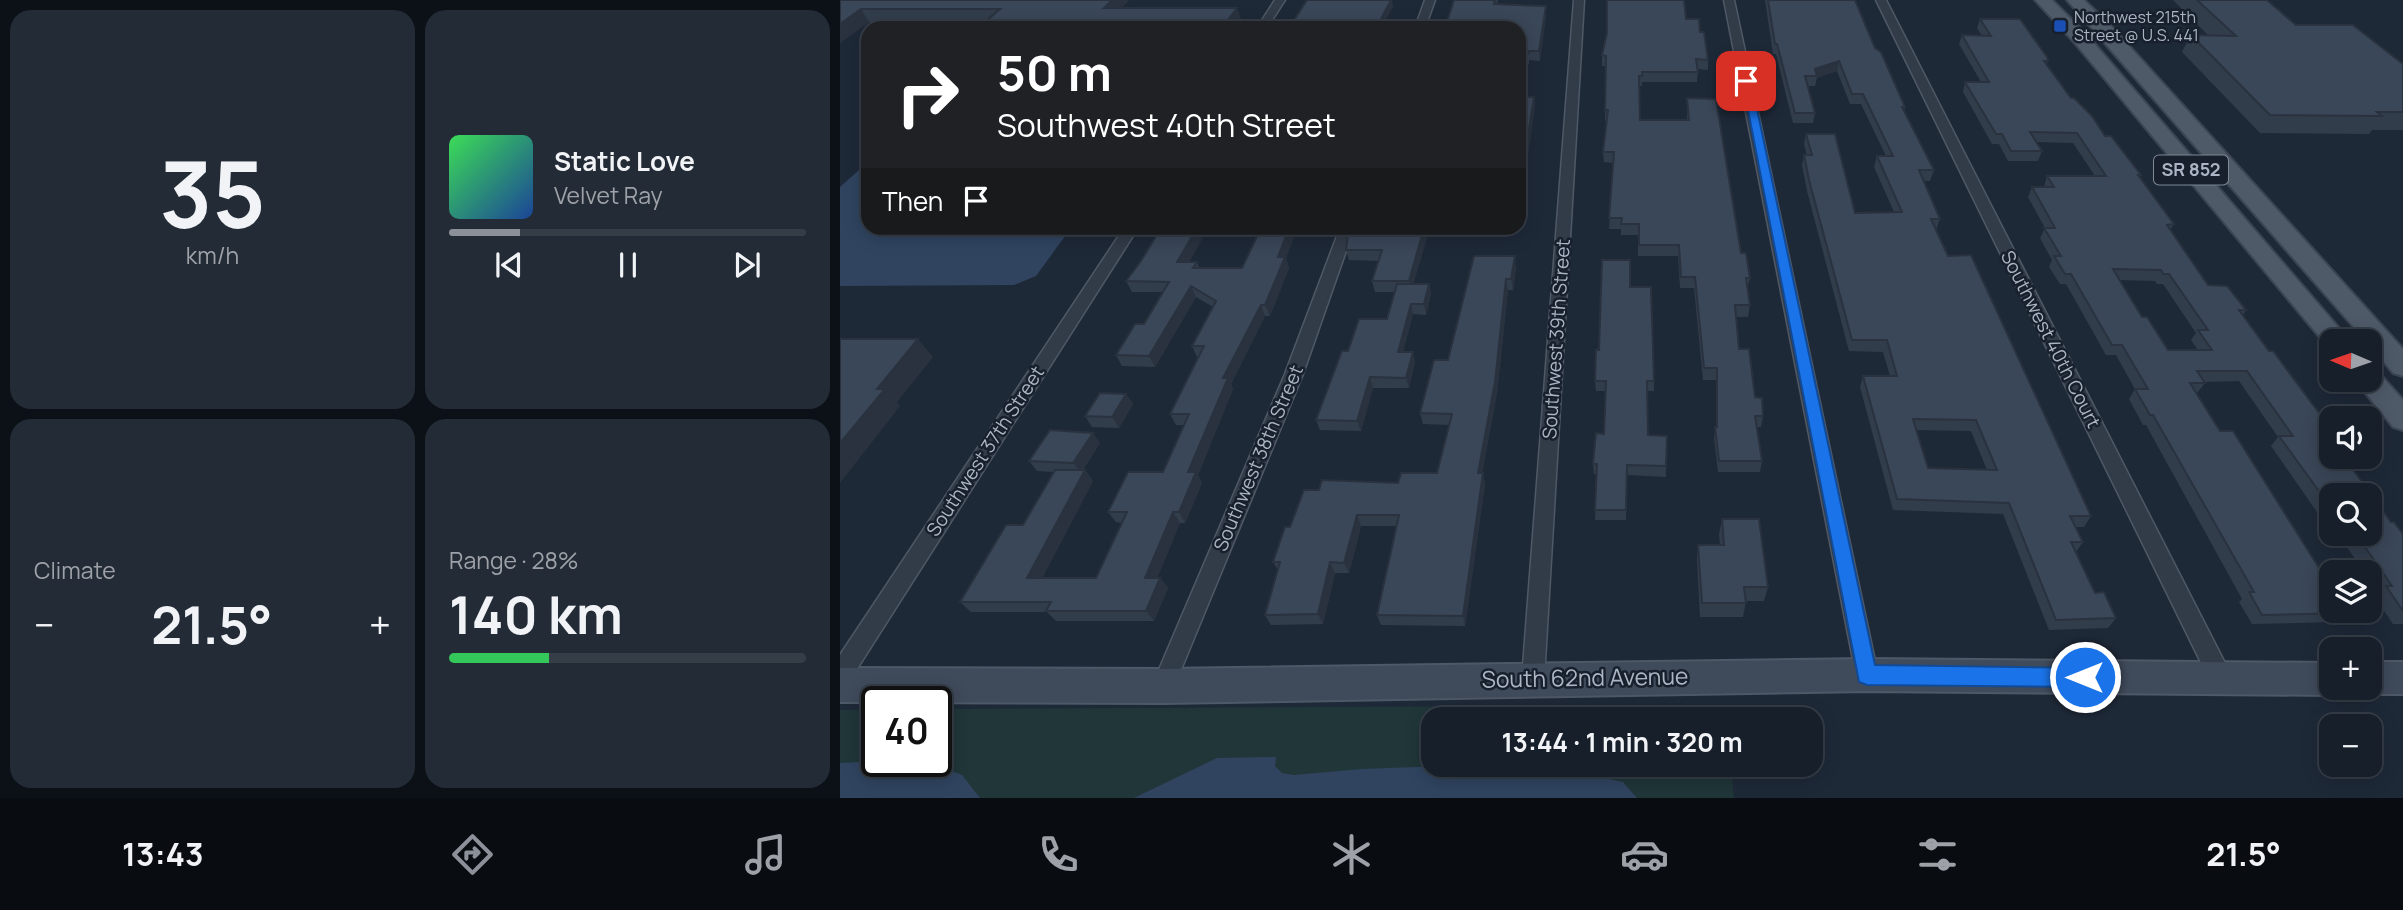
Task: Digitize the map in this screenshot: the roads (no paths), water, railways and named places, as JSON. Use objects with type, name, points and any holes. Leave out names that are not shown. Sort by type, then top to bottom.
[{"type":"main road","name":"SR 852","points":[[2043,0],[2081,39],[2327,329]]},
{"type":"main road","name":"SR 852","points":[[2075,0],[2106,31],[2403,366]]},
{"type":"main road","points":[[2158,131],[2195,131]]},
{"type":"main road","points":[[2379,392],[2403,419]]},
{"type":"street","points":[[1266,21],[1280,0]]},
{"type":"street","points":[[1422,21],[1430,0]]},
{"type":"street","name":"Southwest 39th Street","points":[[1533,679],[1579,0]]},
{"type":"street","points":[[1729,0],[1867,675]]},
{"type":"street","name":"Southwest 40th Court","points":[[1881,0],[2221,679]]},
{"type":"street","name":"Southwest 37th Street","points":[[840,675],[1125,235]]},
{"type":"street","name":"Southwest 38th Street","points":[[1163,685],[1294,374],[1344,235]]},
{"type":"street","name":"South 62nd Avenue","points":[[840,685],[1163,685],[1867,675],[2319,679]]},
{"type":"street","points":[[2382,678],[2403,678]]},
{"type":"water","points":[[861,168],[861,235],[1066,235],[1036,276],[1014,285],[840,286],[840,187]]},
{"type":"water","points":[[1276,757],[1275,766],[1282,773],[1294,775],[1421,767],[1421,777],[1600,777],[1623,782],[1637,798],[1134,798],[1217,758]]},
{"type":"water","points":[[861,762],[861,777],[952,777],[952,771],[962,775],[980,798],[840,798],[840,763]]},
{"type":"place","name":"Northwest 215th Street @ U.S. 441","points":[[2060,26]]}]
